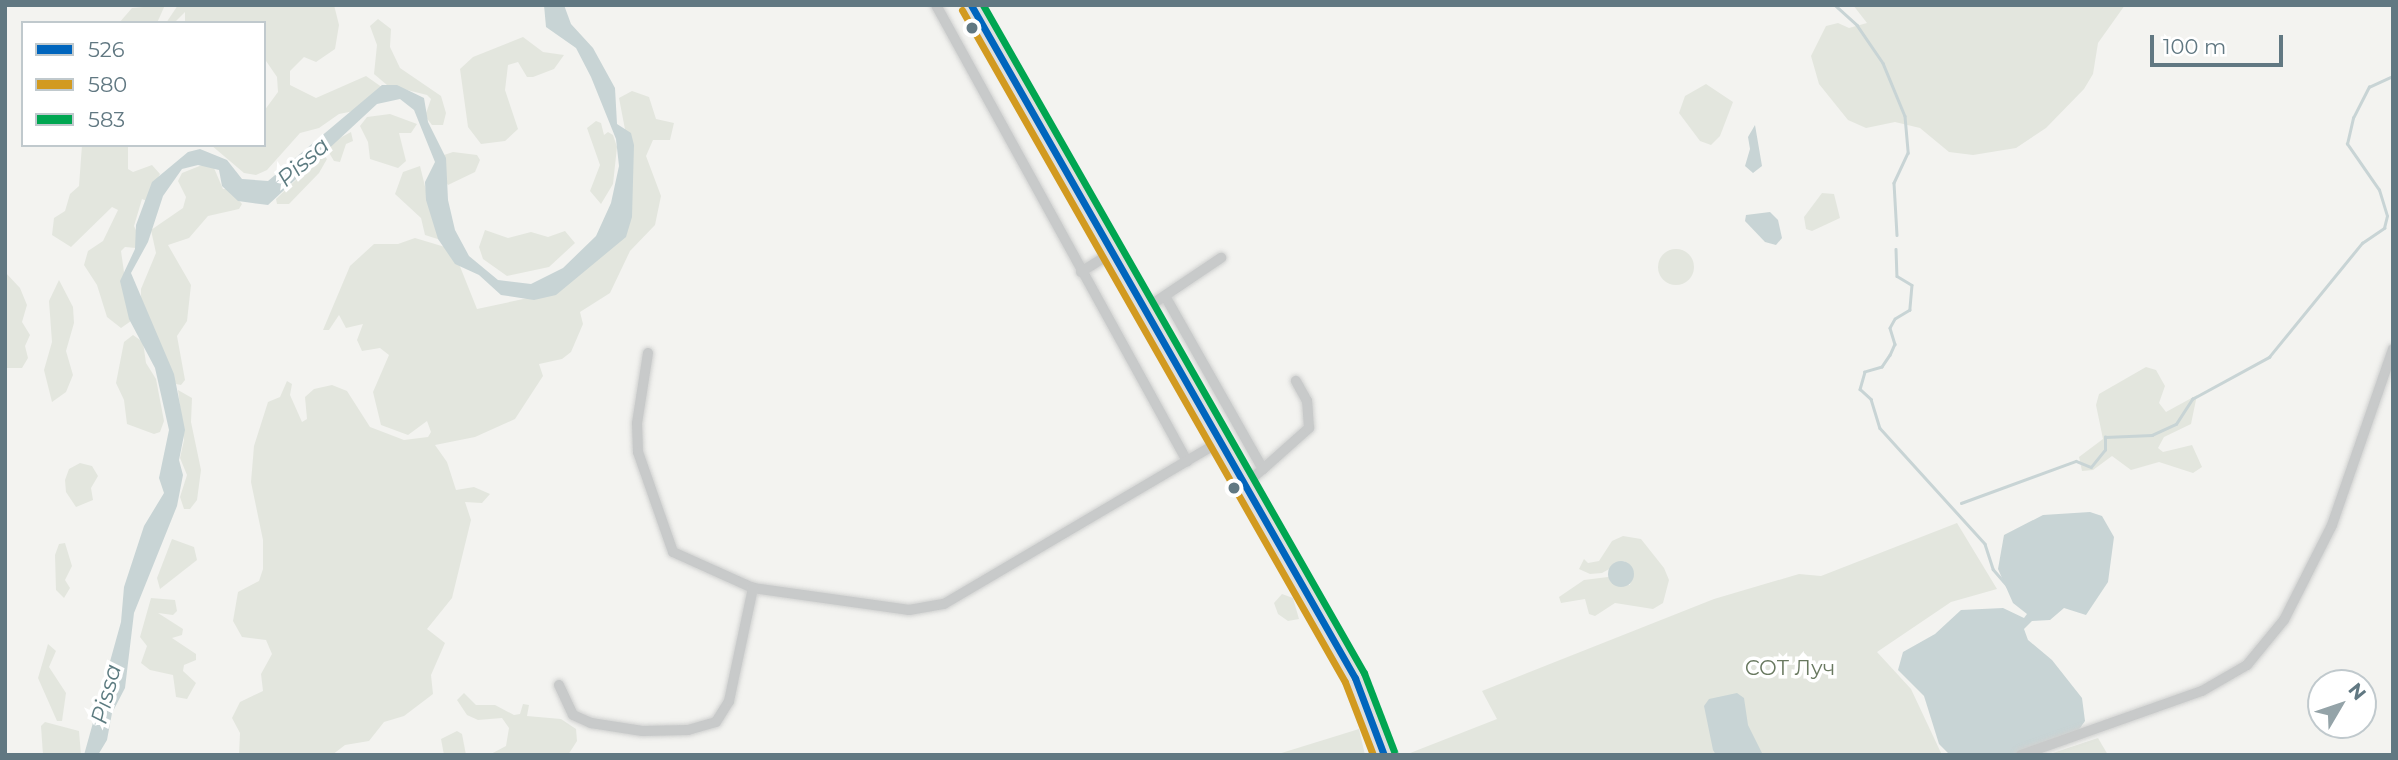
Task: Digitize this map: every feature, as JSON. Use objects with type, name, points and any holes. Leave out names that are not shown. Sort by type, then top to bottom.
[{"type":"main road","points":[[971,5],[1355,678],[1384,755]]},
{"type":"street","points":[[936,5],[1187,461]]},
{"type":"street","points":[[1082,272],[1113,252]]},
{"type":"street","points":[[1145,309],[1221,258]]},
{"type":"street","points":[[1165,296],[1263,468]]},
{"type":"street","points":[[2021,755],[2202,691],[2247,665],[2284,620],[2332,525],[2393,349]]},
{"type":"street","points":[[648,353],[637,423],[638,452],[673,552],[753,588],[909,610],[944,604],[1221,441]]},
{"type":"street","points":[[1245,484],[1309,428],[1307,401],[1296,381]]},
{"type":"street","points":[[559,685],[573,715],[591,723],[642,731],[688,730],[716,722],[729,701],[753,588]]},
{"type":"green space","points":[[165,5],[158,21],[121,21],[132,8]]},
{"type":"green space","points":[[178,5],[334,5],[339,25],[335,49],[316,62],[304,57],[290,71],[290,85],[316,98],[366,76],[386,90],[359,110],[339,114],[319,128],[300,133],[267,170],[256,175],[244,173],[213,147],[266,147],[266,108],[278,92],[277,77],[266,61],[266,21],[185,21],[185,12],[176,21],[167,21]]},
{"type":"green space","points":[[1853,5],[2125,5],[2098,43],[2093,74],[2084,89],[2046,128],[2016,148],[1973,155],[1949,152],[1920,128],[1895,122],[1866,128],[1848,120],[1819,84],[1811,56],[1826,26],[1838,23],[1849,28],[1867,23]]},
{"type":"green space","points":[[378,19],[391,29],[390,47],[400,68],[441,96],[446,113],[443,125],[432,125],[425,116],[431,99],[427,95],[387,85],[374,74],[377,45],[370,26]]},
{"type":"green space","points":[[523,37],[543,52],[564,55],[554,69],[533,77],[527,77],[518,62],[508,65],[505,90],[518,129],[505,141],[481,144],[468,127],[460,69],[473,57]]},
{"type":"green space","points":[[1706,84],[1733,102],[1720,136],[1711,145],[1700,141],[1679,113],[1685,96]]},
{"type":"green space","points":[[632,91],[649,97],[656,119],[674,123],[670,140],[653,140],[646,156],[661,196],[655,225],[630,251],[610,293],[580,312],[583,324],[571,352],[562,359],[539,364],[543,376],[515,419],[475,437],[435,445],[447,462],[456,490],[474,487],[490,494],[482,503],[465,502],[471,520],[452,598],[427,629],[445,643],[431,675],[433,694],[404,716],[384,722],[369,741],[345,745],[332,755],[239,755],[240,733],[232,718],[240,702],[263,691],[261,674],[272,654],[266,640],[242,637],[233,621],[238,592],[259,581],[263,569],[263,540],[251,482],[254,446],[268,402],[280,397],[287,381],[292,384],[290,395],[302,422],[307,419],[305,397],[314,389],[332,385],[347,391],[370,427],[404,440],[428,437],[431,432],[427,421],[408,435],[381,425],[373,392],[389,355],[380,348],[362,351],[357,340],[363,324],[346,328],[339,315],[329,330],[323,330],[350,266],[374,244],[398,244],[415,238],[445,247],[459,264],[477,309],[528,298],[588,254],[632,166],[619,98]]},
{"type":"green space","points":[[390,114],[417,124],[411,133],[399,133],[406,161],[398,168],[370,159],[368,142],[360,126],[367,117]]},
{"type":"green space","points":[[596,121],[601,123],[604,135],[608,132],[613,135],[617,147],[613,184],[601,204],[590,191],[600,165],[587,128]]},
{"type":"green space","points":[[351,132],[353,141],[346,144],[340,162],[334,161],[325,146]]},
{"type":"green space","points":[[82,147],[128,147],[128,169],[133,172],[152,165],[160,174],[147,201],[142,199],[134,226],[139,237],[136,248],[125,247],[121,251],[131,321],[121,328],[107,317],[97,285],[84,265],[88,251],[103,241],[118,210],[112,207],[71,247],[52,235],[54,218],[65,211],[70,194],[79,186]]},
{"type":"green space","points":[[453,152],[477,155],[480,160],[475,172],[448,185],[435,166],[441,156]]},
{"type":"green space","points":[[323,154],[327,159],[319,173],[289,204],[277,204],[276,199]]},
{"type":"green space","points":[[202,165],[214,168],[223,189],[229,189],[242,204],[239,209],[208,216],[189,238],[168,245],[191,285],[187,321],[177,336],[185,380],[181,385],[176,384],[141,300],[141,289],[156,253],[151,230],[183,208],[186,197],[178,181],[182,173]]},
{"type":"green space","points":[[420,166],[435,227],[444,241],[425,235],[421,218],[395,194],[403,172]]},
{"type":"green space","points":[[1822,193],[1834,194],[1840,218],[1812,231],[1806,229],[1804,217]]},
{"type":"green space","points":[[485,230],[508,238],[531,232],[548,237],[565,231],[575,243],[549,267],[507,276],[483,259],[479,247]]},
{"type":"green space","points":[[1676,249],[1689,254],[1694,267],[1689,280],[1676,285],[1663,280],[1658,267],[1663,254]]},
{"type":"green space","points":[[5,272],[20,288],[27,305],[22,322],[30,335],[25,346],[28,358],[22,368],[5,368]]},
{"type":"green space","points":[[59,280],[73,307],[74,323],[66,351],[73,375],[66,392],[52,402],[44,370],[52,342],[49,301]]},
{"type":"green space","points":[[133,335],[143,342],[146,363],[156,379],[164,421],[160,432],[154,434],[127,424],[124,400],[116,383],[124,342]]},
{"type":"green space","points":[[2146,367],[2156,370],[2165,386],[2159,403],[2166,412],[2197,395],[2191,424],[2164,437],[2158,448],[2163,452],[2192,445],[2202,467],[2193,473],[2159,462],[2131,470],[2112,456],[2093,470],[2082,471],[2079,457],[2103,439],[2096,405],[2099,394]]},
{"type":"green space","points":[[178,390],[192,398],[191,422],[201,470],[197,500],[190,509],[184,509],[180,497],[187,475],[180,458],[184,440]]},
{"type":"green space","points":[[80,463],[92,466],[98,476],[91,488],[93,500],[76,507],[66,492],[65,480],[69,469]]},
{"type":"green space","name":"СОТ Луч","points":[[1957,523],[1997,589],[1951,602],[1877,652],[1911,689],[1942,755],[1405,755],[1497,719],[1482,691],[1714,599],[1799,574],[1821,576]]},
{"type":"green space","points":[[1623,536],[1641,539],[1664,568],[1669,580],[1663,603],[1653,609],[1615,603],[1595,616],[1589,614],[1585,599],[1561,603],[1559,597],[1584,580],[1608,577],[1630,585],[1632,569],[1624,561],[1602,573],[1590,574],[1579,569],[1584,559],[1588,563],[1599,561],[1612,541]]},
{"type":"green space","points":[[172,539],[194,547],[197,560],[160,589],[157,578]]},
{"type":"green space","points":[[65,543],[72,566],[65,580],[70,588],[64,598],[56,590],[55,555],[59,544]]},
{"type":"green space","points":[[1282,594],[1293,598],[1299,619],[1288,621],[1278,614],[1274,603]]},
{"type":"green space","points":[[151,598],[175,600],[177,611],[173,615],[158,613],[183,629],[182,635],[172,638],[196,654],[196,660],[184,665],[183,671],[196,683],[187,699],[176,697],[173,675],[150,670],[141,663],[147,646],[140,637]]},
{"type":"green space","points":[[48,644],[56,651],[49,667],[66,693],[62,721],[57,721],[38,678]]},
{"type":"green space","points":[[464,693],[476,705],[495,705],[514,715],[520,714],[523,704],[529,705],[527,716],[561,719],[576,729],[577,741],[568,755],[489,755],[506,746],[509,728],[502,718],[478,720],[467,715],[457,700]]},
{"type":"green space","points":[[45,722],[79,731],[81,755],[43,755],[41,726]]},
{"type":"green space","points":[[1359,729],[1365,755],[1275,755]]},
{"type":"green space","points":[[457,731],[462,734],[466,755],[444,755],[441,739]]},
{"type":"green space","points":[[2098,738],[2108,755],[2047,755]]},
{"type":"water","name":"Pissa","points":[[544,5],[564,5],[571,24],[593,48],[615,88],[617,124],[631,133],[634,145],[632,217],[626,237],[556,295],[534,300],[501,295],[479,275],[455,264],[438,239],[426,200],[425,182],[435,162],[414,110],[400,99],[377,104],[268,205],[238,201],[222,186],[219,170],[198,165],[182,169],[163,196],[148,242],[131,273],[174,374],[185,430],[179,460],[183,475],[177,506],[134,613],[125,688],[112,713],[107,740],[98,755],[84,755],[121,622],[124,587],[144,526],[164,493],[159,478],[169,430],[155,368],[129,319],[120,281],[135,249],[136,225],[152,182],[188,152],[200,149],[227,160],[242,179],[268,181],[382,85],[397,85],[424,98],[428,122],[446,158],[448,200],[455,230],[469,256],[498,280],[531,284],[563,268],[596,236],[611,203],[619,166],[616,139],[591,77],[576,48],[546,27]]},
{"type":"water","points":[[1755,125],[1762,166],[1753,173],[1745,166],[1750,149],[1748,137]]},
{"type":"water","points":[[1770,212],[1778,220],[1782,238],[1776,245],[1765,242],[1745,221],[1746,215]]},
{"type":"water","points":[[2090,512],[2102,516],[2114,537],[2108,582],[2086,615],[2064,608],[2050,620],[2032,621],[2024,629],[2028,640],[2052,660],[2082,698],[2085,721],[2078,731],[2014,755],[1950,755],[1939,744],[1924,696],[1898,670],[1903,652],[1935,634],[1961,610],[2003,608],[2024,618],[2027,614],[2013,603],[1998,569],[2004,535],[2043,515]]},
{"type":"water","points":[[1621,561],[1630,565],[1634,574],[1630,583],[1621,587],[1612,583],[1608,574],[1612,565]]},
{"type":"water","points":[[1737,693],[1744,698],[1748,725],[1763,755],[1716,755],[1713,750],[1704,706],[1709,699]]},
{"type":"waterway","points":[[1835,5],[1857,25],[1883,63],[1905,116],[1908,153],[1894,183],[1897,235]]},
{"type":"waterway","points":[[1961,503],[2076,461],[2091,467],[2105,450],[2105,437],[2152,435],[2176,424],[2192,399],[2269,357],[2362,243],[2384,228],[2387,216],[2379,190],[2347,144],[2353,118],[2369,87],[2393,76]]},
{"type":"waterway","points":[[1896,249],[1897,276],[1912,285],[1910,310],[1895,319],[1890,328],[1895,344],[1890,355],[1882,367],[1865,372],[1860,389],[1871,399],[1880,428],[1985,544],[1993,569],[2008,586]]},
{"type":"transit line","name":"526","points":[[971,5],[1355,678],[1384,755]]},
{"type":"transit line","name":"583","points":[[983,5],[1364,673],[1394,751]]},
{"type":"transit line","name":"580","points":[[962,10],[1345,682],[1373,755]]}]
